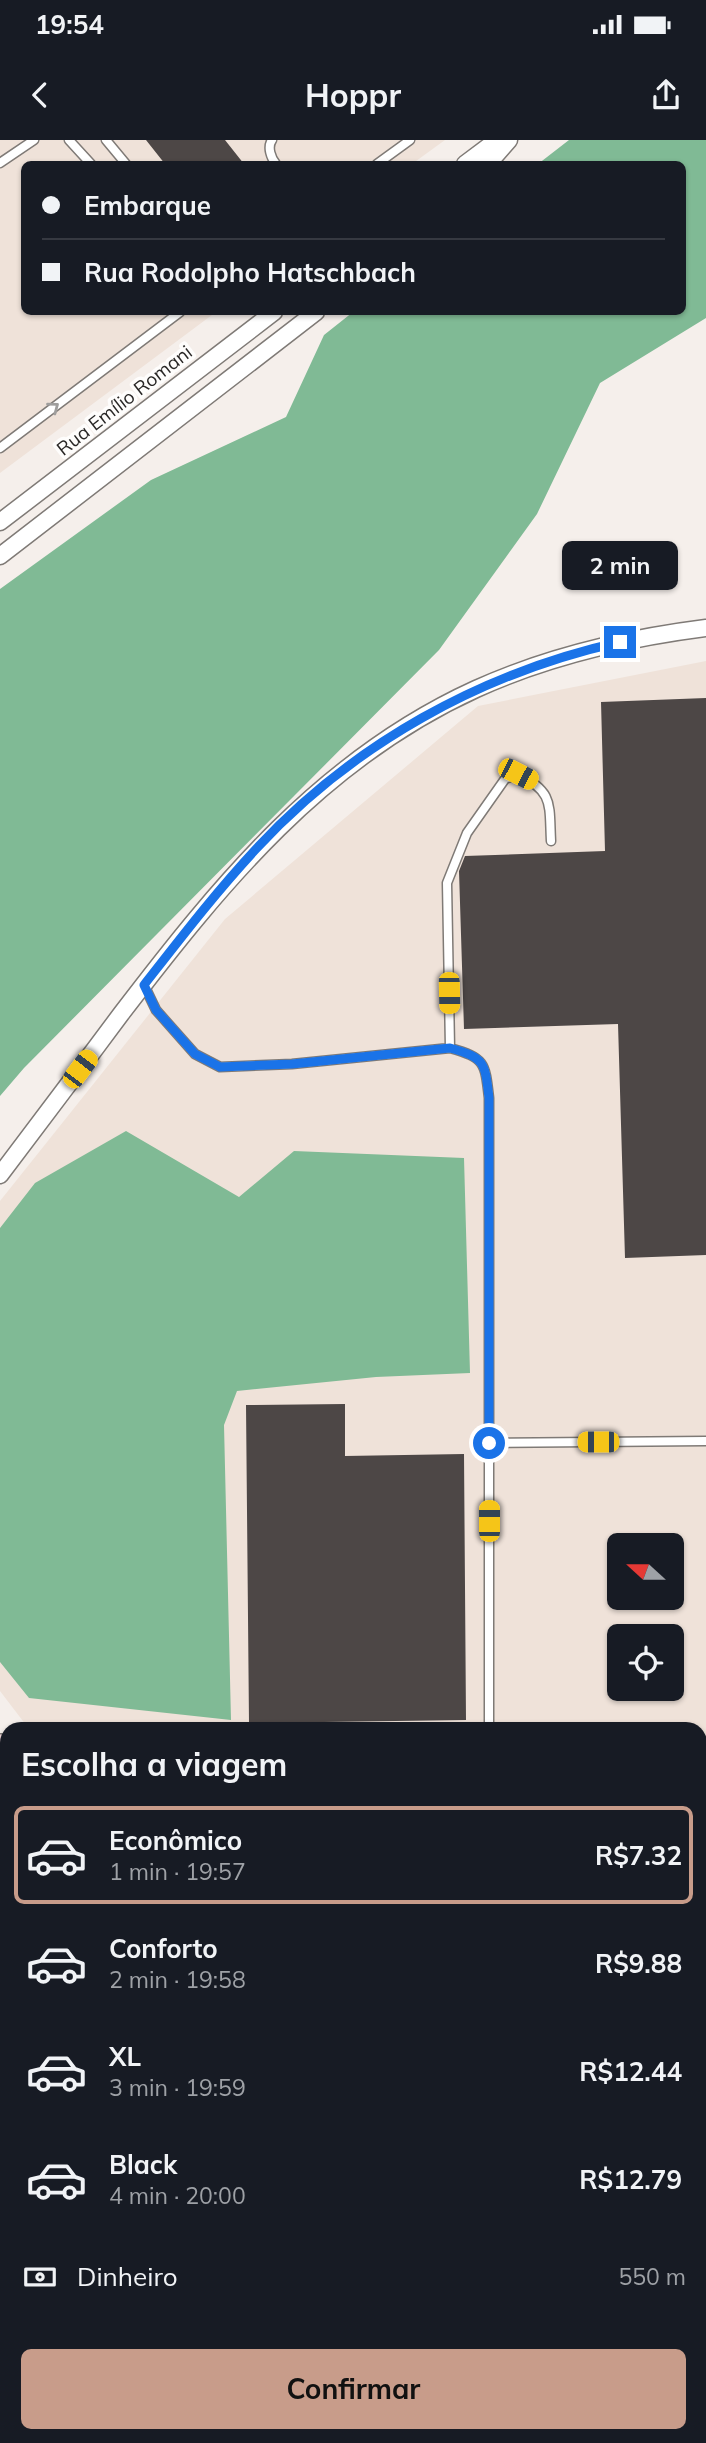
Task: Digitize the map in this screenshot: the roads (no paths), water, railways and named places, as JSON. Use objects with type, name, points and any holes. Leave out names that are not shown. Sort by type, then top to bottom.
[{"type":"street","points":[[469,161],[497,140]]},
{"type":"street","points":[[491,161],[509,140]]},
{"type":"street","name":"Rua Emílio Romani","points":[[0,522],[270,315]]},
{"type":"street","points":[[0,556],[312,315]]},
{"type":"street","points":[[0,1175],[222,887],[265,840],[323,787],[403,728],[476,689],[558,658],[620,642],[706,628]]},
{"type":"lane","points":[[0,163],[34,140]]},
{"type":"lane","points":[[69,140],[88,161]]},
{"type":"lane","points":[[106,140],[124,161]]},
{"type":"lane","points":[[272,140],[271,157],[274,161]]},
{"type":"lane","points":[[381,161],[410,140]]},
{"type":"lane","points":[[0,449],[176,315]]},
{"type":"lane","points":[[450,1048],[447,883],[467,833],[505,779],[518,774],[536,783],[548,798],[551,841]]},
{"type":"lane","points":[[144,985],[156,1010],[195,1054],[220,1067],[292,1064],[450,1048],[475,1055],[486,1070],[489,1098],[489,1722]]},
{"type":"lane","points":[[489,1443],[706,1441]]}]
